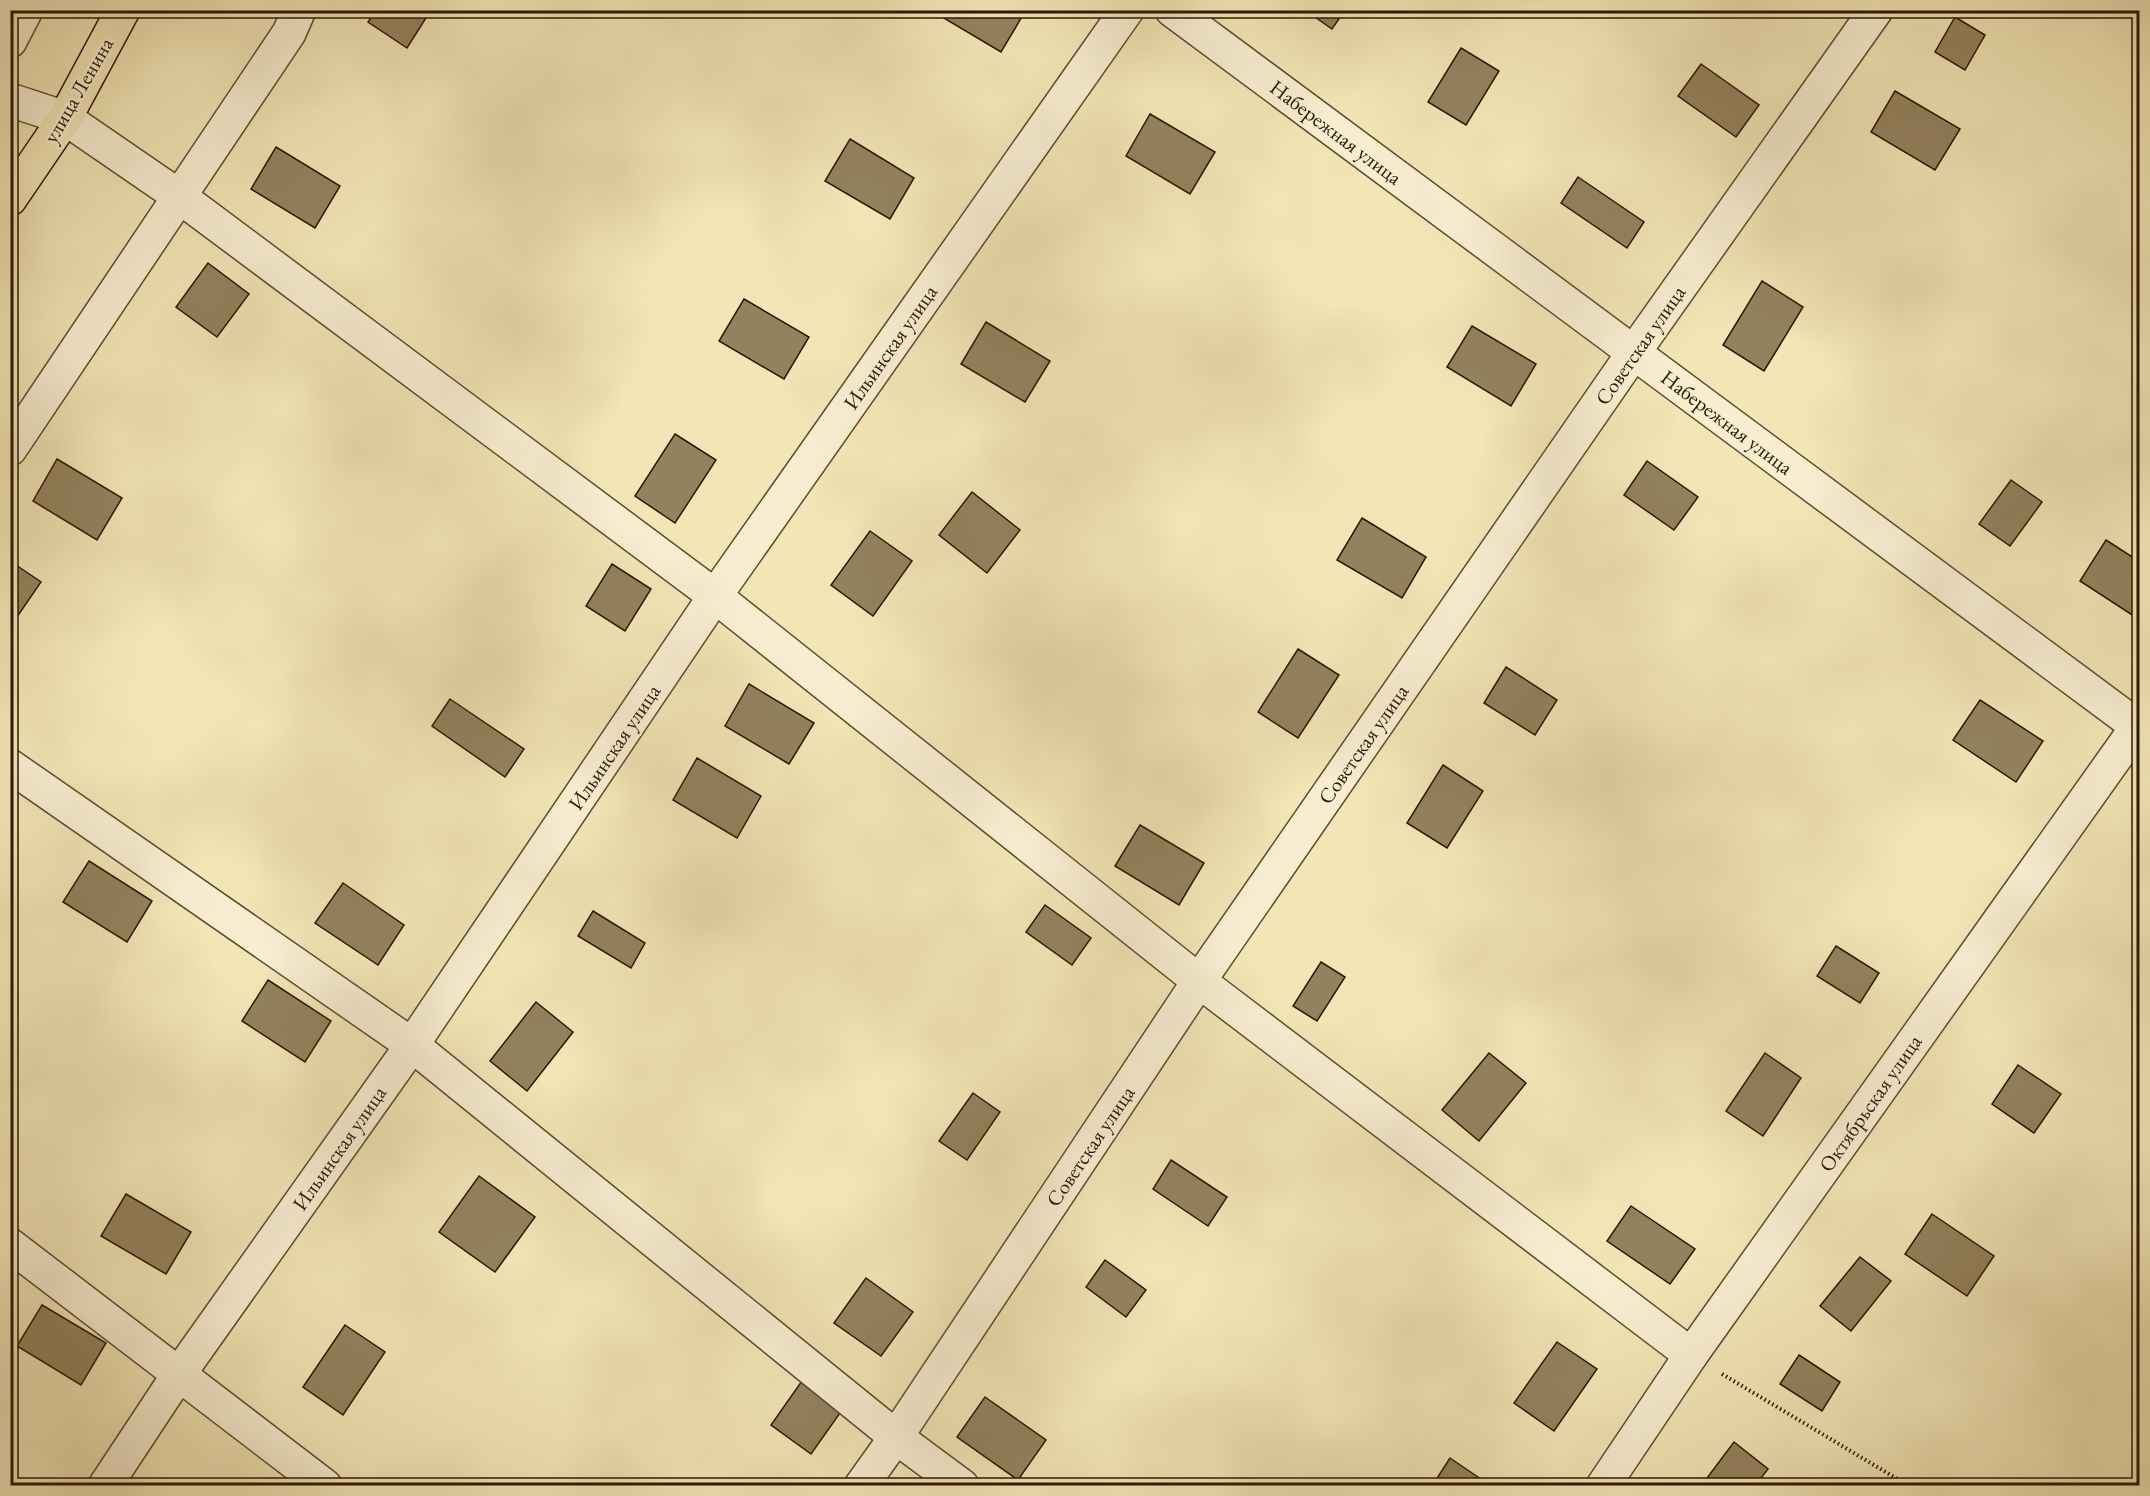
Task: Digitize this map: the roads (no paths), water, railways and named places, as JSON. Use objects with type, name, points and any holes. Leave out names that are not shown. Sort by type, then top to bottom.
[{"type":"main road","name":"улица Ленина","points":[[10,199],[65,118],[113,16]]},
{"type":"street","points":[[10,41],[26,10]]},
{"type":"street","points":[[10,449],[289,33],[299,10]]},
{"type":"street","name":"Ильинская улица","points":[[105,1485],[179,1374],[412,1046],[715,596],[1127,10]]},
{"type":"street","name":"Набережная улица","points":[[1172,10],[1634,352],[2136,734]]},
{"type":"street","name":"Советская улица","points":[[861,1485],[896,1437],[1199,981],[1634,352],[1876,10]]},
{"type":"street","points":[[10,100],[65,118],[180,197],[715,596],[1199,981],[1691,1355]]},
{"type":"street","name":"Октябрьская улица","points":[[1603,1485],[1691,1355],[2136,734]]},
{"type":"street","points":[[10,766],[412,1046],[896,1437],[962,1485]]},
{"type":"street","points":[[10,1245],[325,1485]]}]
